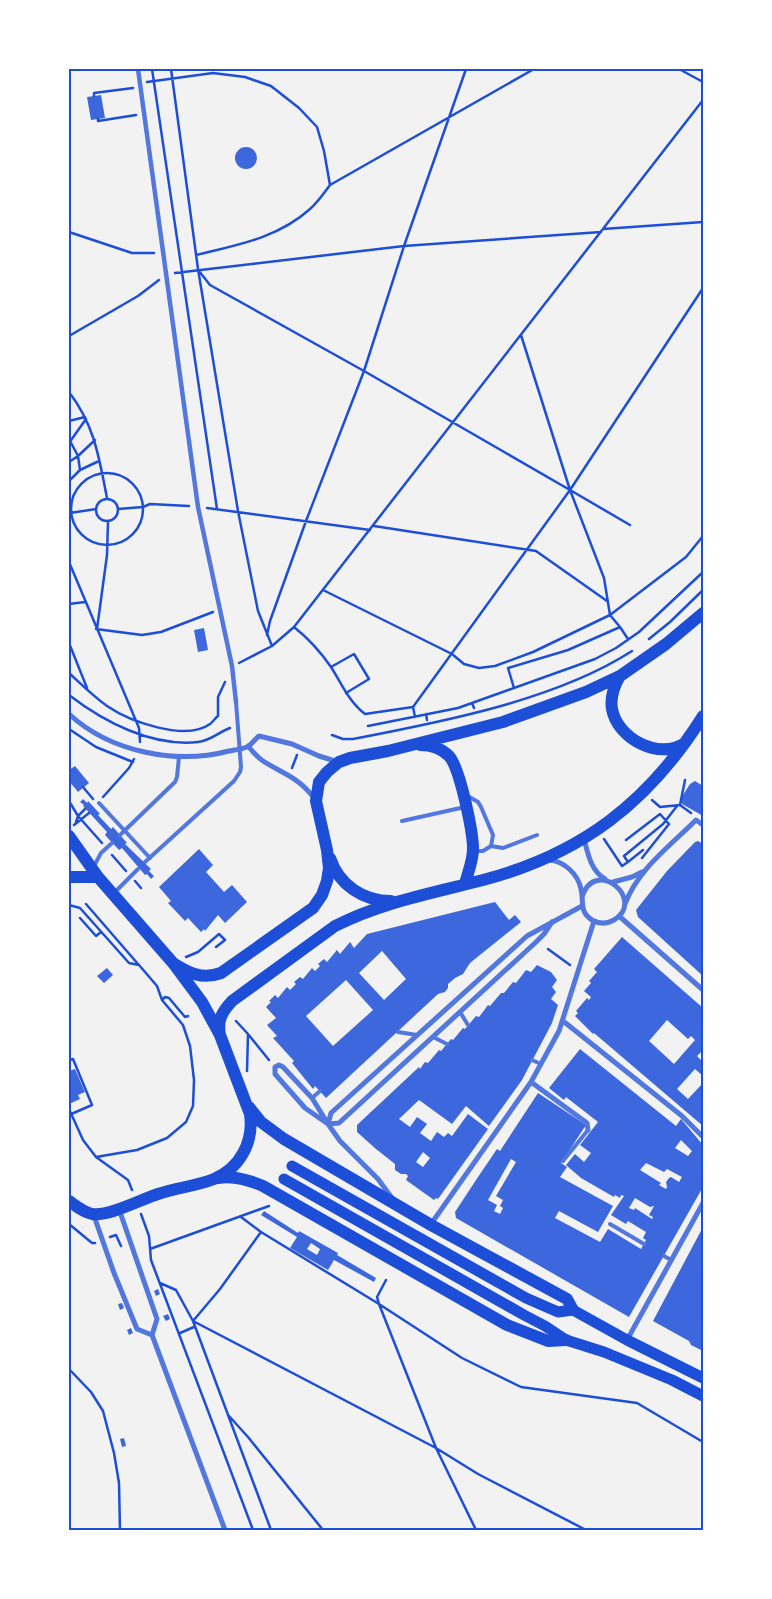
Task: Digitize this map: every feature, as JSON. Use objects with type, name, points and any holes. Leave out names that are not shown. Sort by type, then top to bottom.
[{"type":"highway","points":[[403,900],[381,901],[361,895],[339,876],[327,850],[316,801],[319,782],[327,772],[340,762],[350,758],[416,744],[515,719],[586,692],[620,676],[666,644],[703,613]]},
{"type":"highway","points":[[620,676],[612,692],[612,709],[615,718],[627,733],[636,741],[654,749],[671,749],[678,747],[688,740]]},
{"type":"highway","points":[[220,1034],[218,1021],[221,1014],[232,1001],[244,990],[335,926],[370,910],[500,875],[542,860],[598,830],[644,792],[673,760],[703,716]]},
{"type":"highway","points":[[416,744],[429,745],[442,750],[454,762],[472,836],[473,852],[465,884]]},
{"type":"highway","points":[[69,836],[112,894],[173,963],[202,1002],[220,1034],[250,1114],[252,1125],[242,1157],[226,1172],[213,1179]]},
{"type":"highway","points":[[173,963],[196,976],[212,976],[227,969],[313,908],[322,895],[327,881],[329,868],[327,850]]},
{"type":"highway","points":[[69,877],[95,873]]},
{"type":"highway","points":[[246,1103],[261,1122],[275,1133],[431,1224],[567,1299],[572,1310]]},
{"type":"highway","points":[[69,1201],[93,1214],[119,1208],[158,1194],[213,1179],[233,1177],[258,1184],[507,1325],[548,1341],[566,1340]]},
{"type":"main road","points":[[292,1166],[526,1298],[558,1312],[572,1310],[703,1378]]},
{"type":"main road","points":[[284,1180],[545,1326],[566,1340],[604,1352],[672,1380],[703,1396]]},
{"type":"street","points":[[138,69],[198,507],[232,666],[236,702]]},
{"type":"street","points":[[69,714],[86,728],[110,741],[137,750],[179,757],[218,754],[248,746],[259,736],[292,744],[319,756],[340,762]]},
{"type":"street","points":[[248,746],[261,760],[305,786],[316,801]]},
{"type":"street","points":[[582,897],[587,888],[600,880],[610,882],[632,878],[642,872],[696,820],[703,825]]},
{"type":"street","points":[[584,839],[595,870],[621,890],[624,907]]},
{"type":"street","points":[[542,860],[559,861],[569,869],[580,884],[582,906],[586,915],[594,921],[608,923],[619,916],[642,872]]},
{"type":"street","points":[[328,1124],[331,1113],[527,936],[582,906]]},
{"type":"street","points":[[619,916],[703,990]]},
{"type":"street","points":[[431,1224],[531,1082],[541,1064],[563,1021],[594,921]]},
{"type":"street","points":[[396,1203],[378,1179],[340,1141],[328,1124],[312,1098],[283,1067],[278,1065],[275,1067],[275,1074],[305,1108],[328,1124],[339,1123],[535,943],[552,922]]},
{"type":"street","points":[[563,1021],[682,1116],[703,1137]]},
{"type":"street","points":[[531,1082],[587,1123],[588,1130]]},
{"type":"street","points":[[627,1340],[703,1203]]},
{"type":"street","points":[[119,1208],[157,1319],[152,1336],[225,1530]]},
{"type":"street","points":[[93,1214],[137,1329],[152,1336]]},
{"type":"lane","points":[[145,862],[234,781],[240,772],[241,748],[236,702]]},
{"type":"lane","points":[[120,835],[175,782],[179,757]]},
{"type":"lane","points":[[462,792],[481,806],[493,835],[491,846]]},
{"type":"lane","points":[[99,803],[150,858]]},
{"type":"lane","points":[[402,821],[466,807]]},
{"type":"lane","points":[[473,852],[483,851],[491,846],[503,848],[537,835]]},
{"type":"lane","points":[[95,873],[96,860],[100,853],[112,843]]},
{"type":"lane","points":[[112,894],[138,869]]},
{"type":"lane","points":[[460,1012],[468,1025]]},
{"type":"lane","points":[[398,1032],[418,1035]]},
{"type":"lane","points":[[433,1037],[447,1044]]},
{"type":"lane","points":[[532,1060],[541,1064]]},
{"type":"lane","points":[[312,1098],[320,1091]]},
{"type":"lane","points":[[562,1161],[588,1130]]},
{"type":"lane","points":[[610,1224],[644,1244]]},
{"type":"lane","points":[[664,1256],[671,1260]]},
{"type":"path","points":[[152,69],[217,509]]},
{"type":"path","points":[[171,69],[198,270],[238,511],[258,611],[272,646]]},
{"type":"path","points":[[267,635],[270,621],[306,521],[364,371],[404,246],[466,69]]},
{"type":"path","points":[[196,255],[252,242],[284,228],[311,208],[330,185],[534,69]]},
{"type":"path","points":[[679,69],[703,82]]},
{"type":"path","points":[[154,81],[212,72],[245,77],[271,86],[299,108],[317,127],[324,151],[330,185]]},
{"type":"path","points":[[94,96],[94,94],[140,86]]},
{"type":"path","points":[[69,673],[108,706],[136,721],[164,730],[193,730],[209,725],[218,716],[218,697],[232,666],[272,646],[294,627],[703,100]]},
{"type":"path","points":[[98,119],[98,121],[143,114]]},
{"type":"path","points":[[182,272],[404,246],[703,222]]},
{"type":"path","points":[[69,232],[132,252],[162,252]]},
{"type":"path","points":[[198,270],[210,285],[364,371],[630,526]]},
{"type":"path","points":[[69,336],[138,296],[166,274]]},
{"type":"path","points":[[294,627],[314,643],[354,706],[365,714],[413,707],[570,490],[703,288]]},
{"type":"path","points":[[521,335],[570,490],[604,578],[610,615],[628,639]]},
{"type":"path","points":[[69,395],[81,409],[94,440],[106,498]]},
{"type":"path","points":[[69,422],[86,418]]},
{"type":"path","points":[[80,470],[78,456],[69,442],[86,418]]},
{"type":"path","points":[[69,462],[94,440]]},
{"type":"path","points":[[69,481],[80,470],[99,461]]},
{"type":"path","points":[[102,473],[114,473],[126,478],[135,486],[141,496],[143,507],[142,520],[129,538],[119,544],[108,546],[97,544],[83,536],[73,524],[70,513],[74,491],[91,476],[102,473]]},
{"type":"path","points":[[106,498],[115,502],[118,509],[115,518],[108,521],[104,521],[98,516],[96,510],[98,503],[106,498]]},
{"type":"path","points":[[118,509],[143,507],[150,504],[198,507],[371,530]]},
{"type":"path","points":[[70,513],[96,510]]},
{"type":"path","points":[[96,629],[108,546],[108,521]]},
{"type":"path","points":[[374,526],[536,551],[607,602]]},
{"type":"path","points":[[323,590],[452,654],[464,664],[479,668],[495,666],[533,652],[610,615],[686,557],[703,536]]},
{"type":"path","points":[[69,562],[136,721],[140,743]]},
{"type":"path","points":[[368,726],[458,708],[588,662],[616,648],[628,639],[667,607],[703,572]]},
{"type":"path","points":[[645,642],[670,622],[703,590]]},
{"type":"path","points":[[69,604],[85,602]]},
{"type":"path","points":[[96,629],[142,635],[176,627],[220,609]]},
{"type":"path","points":[[514,688],[508,668],[568,650],[620,627]]},
{"type":"path","points":[[69,643],[87,690]]},
{"type":"path","points":[[332,735],[343,739],[360,737],[475,712],[576,680],[610,664],[635,649]]},
{"type":"path","points":[[331,667],[354,654],[369,679],[346,693]]},
{"type":"path","points":[[588,662],[589,667]]},
{"type":"path","points":[[69,695],[101,716],[140,735],[171,741],[198,742],[229,729],[239,727]]},
{"type":"path","points":[[472,703],[474,708]]},
{"type":"path","points":[[413,707],[415,717]]},
{"type":"path","points":[[426,714],[427,720]]},
{"type":"path","points":[[69,730],[96,747],[134,762]]},
{"type":"path","points":[[292,769],[297,755]]},
{"type":"path","points":[[105,794],[134,762],[136,756]]},
{"type":"path","points":[[628,862],[624,856],[666,821],[678,806],[685,780]]},
{"type":"path","points":[[83,787],[94,801]]},
{"type":"path","points":[[644,792],[660,807],[678,806],[692,814]]},
{"type":"path","points":[[69,801],[78,816]]},
{"type":"path","points":[[642,858],[668,824],[660,814],[660,807]]},
{"type":"path","points":[[85,809],[78,816],[76,824],[88,813]]},
{"type":"path","points":[[626,840],[660,814]]},
{"type":"path","points":[[598,830],[622,866],[643,850]]},
{"type":"path","points":[[86,904],[157,986],[162,1000],[183,1026],[190,1046],[194,1093],[190,1116],[178,1131],[158,1143],[137,1150],[96,1157]]},
{"type":"path","points":[[69,905],[80,908],[129,963],[140,965]]},
{"type":"path","points":[[80,918],[96,936],[101,932]]},
{"type":"path","points":[[173,963],[198,952],[219,934],[225,940],[216,947]]},
{"type":"path","points":[[548,949],[570,965]]},
{"type":"path","points":[[162,1000],[169,998],[185,1017],[188,1016]]},
{"type":"path","points":[[236,1021],[275,1067]]},
{"type":"path","points":[[247,1077],[248,1034]]},
{"type":"path","points":[[69,1060],[73,1059],[92,1105],[70,1114]]},
{"type":"path","points":[[69,1109],[84,1140],[96,1157],[128,1180]]},
{"type":"path","points":[[150,1249],[269,1206]]},
{"type":"path","points":[[241,1217],[462,1358],[521,1387],[637,1403],[703,1442]]},
{"type":"path","points":[[143,1220],[149,1236],[151,1260],[253,1530]]},
{"type":"path","points":[[69,1224],[92,1243],[95,1243]]},
{"type":"path","points":[[194,1321],[262,1232]]},
{"type":"path","points":[[112,1236],[116,1235],[124,1253]]},
{"type":"path","points":[[144,1246],[149,1244]]},
{"type":"path","points":[[386,1280],[377,1297],[436,1448],[476,1530]]},
{"type":"path","points":[[160,1283],[176,1290],[194,1321],[194,1327],[270,1530]]},
{"type":"path","points":[[194,1321],[436,1448],[478,1474],[586,1530]]},
{"type":"path","points":[[179,1334],[194,1327]]},
{"type":"path","points":[[69,1369],[91,1392],[103,1412],[114,1453],[119,1483],[120,1530]]},
{"type":"path","points":[[226,1413],[248,1437],[323,1530]]},
{"type":"building","points":[[101,95],[105,118],[91,120],[87,97]]},
{"type":"building","points":[[246,147],[254,150],[257,158],[254,166],[246,169],[238,166],[235,158],[238,150]]},
{"type":"building","points":[[204,628],[208,650],[198,652],[194,630]]},
{"type":"building","points":[[75,766],[89,783],[78,792],[69,781],[69,770]]},
{"type":"building","points":[[695,781],[703,786],[703,816],[682,804],[681,798],[690,784]]},
{"type":"building","points":[[83,799],[90,803],[100,814],[98,815],[111,829],[113,827],[127,843],[125,844],[151,869],[149,871],[154,876],[151,879],[147,874],[145,875],[122,848],[119,850],[105,835],[107,832],[80,802]]},
{"type":"building","points":[[698,841],[703,844],[703,976],[638,917],[636,910],[667,871]]},
{"type":"building","points":[[199,849],[213,865],[206,872],[224,892],[232,885],[247,902],[225,923],[218,915],[205,931],[204,929],[201,932],[188,918],[185,921],[168,903],[171,901],[159,887]]},
{"type":"building","points":[[495,902],[509,920],[515,915],[521,922],[470,963],[463,974],[448,984],[445,992],[438,994],[326,1098],[315,1086],[313,1089],[292,1063],[294,1061],[273,1038],[277,1036],[267,1025],[276,1018],[266,1007],[275,995],[278,998],[287,987],[290,990],[296,984],[294,982],[300,977],[303,979],[312,968],[315,971],[320,966],[318,964],[324,959],[327,962],[337,950],[340,954],[350,942],[354,948],[367,934]],"holes":[[[382,951],[406,979],[384,1000],[359,973]],[[346,980],[373,1010],[333,1046],[306,1016]]]},
{"type":"building","points":[[622,937],[703,1008],[703,1050],[697,1056],[703,1062],[703,1076],[695,1069],[677,1089],[688,1099],[703,1083],[703,1126],[593,1034],[575,1016],[578,1013],[576,1011],[587,998],[589,1000],[591,997],[584,991],[591,983],[589,981],[597,972],[594,969]],"holes":[[[667,1020],[688,1039],[691,1036],[695,1040],[674,1064],[649,1041]]]},
{"type":"building","points":[[537,965],[551,972],[557,980],[552,987],[556,992],[551,999],[558,1005],[552,1023],[522,1080],[489,1126],[466,1106],[452,1124],[419,1100],[399,1119],[410,1127],[417,1117],[427,1124],[420,1133],[431,1141],[437,1132],[444,1137],[448,1133],[452,1136],[468,1114],[488,1129],[438,1199],[434,1200],[406,1180],[408,1176],[406,1174],[401,1174],[395,1170],[395,1164],[357,1132],[357,1125],[419,1067],[420,1069],[425,1062],[428,1063],[439,1050],[441,1051],[451,1039],[453,1040],[463,1028],[465,1029],[476,1016],[479,1017],[501,993],[504,993],[513,982],[516,983],[526,970],[531,972]],"holes":[[[423,1152],[430,1158],[423,1167],[416,1162]]]},
{"type":"building","points":[[107,968],[113,975],[104,983],[97,976]]},
{"type":"building","points":[[580,1049],[676,1126],[681,1119],[703,1145],[703,1187],[629,1317],[456,1218],[455,1212],[497,1149],[500,1151],[538,1093],[586,1125],[561,1163],[567,1167],[560,1177],[613,1206],[598,1232],[559,1211],[555,1218],[600,1242],[608,1229],[641,1249],[646,1240],[643,1238],[646,1232],[628,1221],[626,1224],[611,1215],[624,1196],[621,1195],[620,1198],[615,1195],[614,1197],[581,1178],[566,1165],[575,1154],[584,1162],[591,1153],[580,1145],[598,1122],[566,1097],[564,1100],[549,1088]],"holes":[[[681,1140],[692,1151],[688,1156],[675,1148]],[[511,1159],[516,1162],[496,1196],[503,1200],[500,1206],[503,1208],[500,1214],[494,1211],[497,1205],[488,1200]],[[646,1163],[664,1172],[667,1169],[682,1177],[679,1182],[671,1177],[669,1178],[666,1182],[666,1189],[659,1185],[661,1183],[640,1170]],[[635,1198],[650,1207],[654,1206],[649,1215],[653,1217],[652,1219],[635,1208],[634,1210],[629,1208]]]},
{"type":"building","points":[[75,1069],[85,1092],[78,1095],[80,1099],[69,1104],[69,1071]]},
{"type":"building","points":[[264,1211],[298,1233],[299,1231],[338,1253],[337,1255],[376,1278],[374,1282],[334,1260],[328,1270],[290,1248],[297,1237],[261,1215]],"holes":[[[311,1243],[320,1249],[317,1255],[307,1249]]]},
{"type":"building","points":[[703,1227],[703,1351],[653,1321]]},
{"type":"building","points":[[158,1289],[160,1294],[156,1296],[154,1291]]},
{"type":"building","points":[[122,1303],[124,1308],[120,1310],[118,1304]]},
{"type":"building","points":[[168,1314],[170,1319],[166,1321],[163,1316]]},
{"type":"building","points":[[131,1328],[133,1333],[129,1335],[127,1330]]},
{"type":"building","points":[[124,1438],[126,1446],[122,1447],[120,1439]]}]
